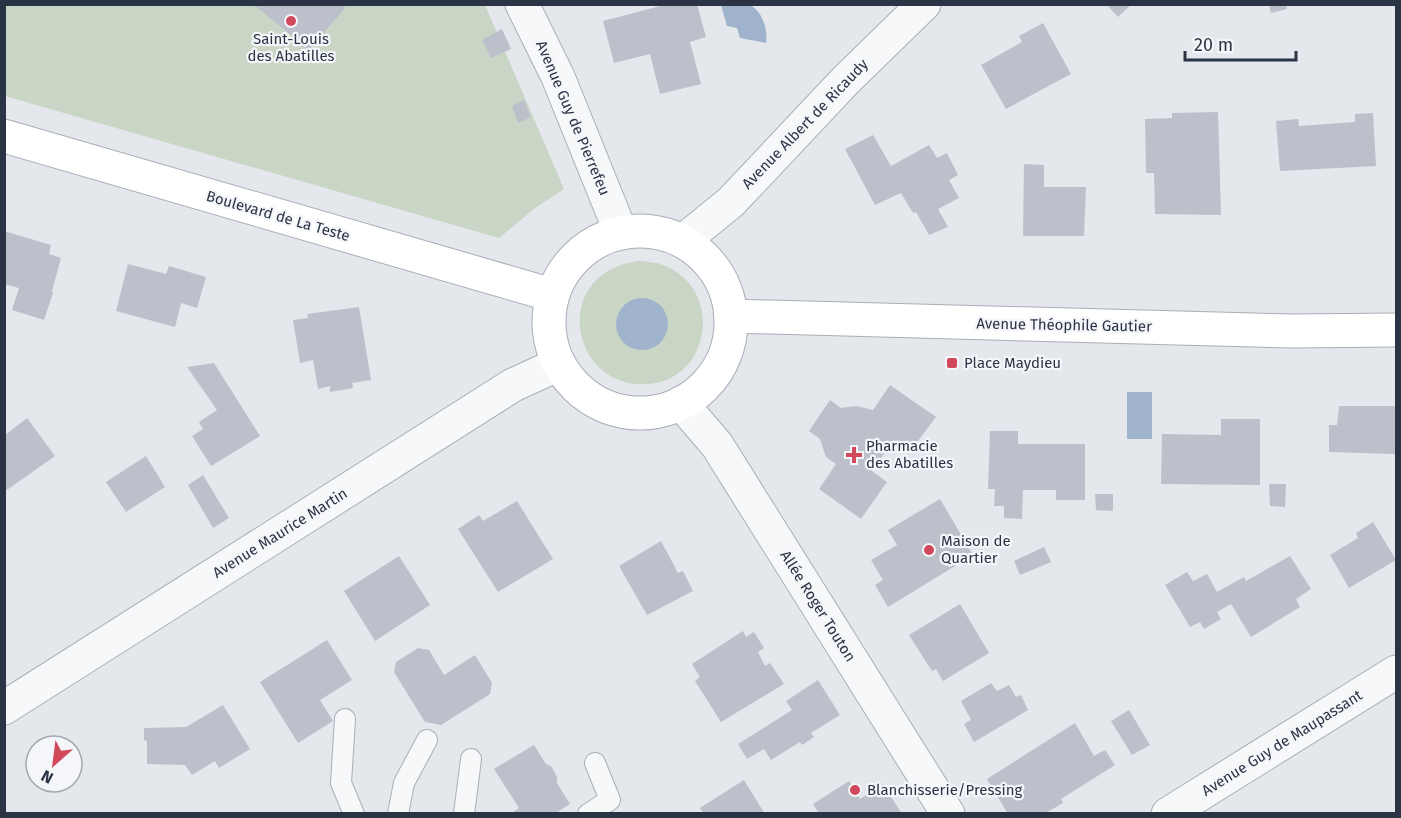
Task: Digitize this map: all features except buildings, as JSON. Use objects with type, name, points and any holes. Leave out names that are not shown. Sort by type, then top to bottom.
[{"type":"main road","name":"Boulevard de La Teste","points":[[4,136],[552,296]]},
{"type":"main road","points":[[648,231],[683,241],[705,257],[726,290],[731,316],[729,343],[722,363],[702,390],[681,403],[648,413],[614,410],[586,396],[574,387],[559,364],[550,338],[552,296],[573,259],[594,243],[621,232],[648,231]]},
{"type":"main road","name":"Avenue Théophile Gautier","points":[[731,316],[1280,330],[1396,330]]},
{"type":"street","name":"Avenue Guy de Pierrefeu","points":[[522,4],[558,77],[621,232]]},
{"type":"street","name":"Avenue Albert de Ricaudy","points":[[683,241],[731,202],[846,81],[924,4]]},
{"type":"street","name":"Avenue Maurice Martin","points":[[4,708],[504,391],[559,364]]},
{"type":"street","name":"Allée Roger Touton","points":[[681,403],[717,445],[948,813]]},
{"type":"street","name":"Avenue Guy de Maupassant","points":[[1168,813],[1396,672]]},
{"type":"lane","points":[[345,719],[341,783],[354,813]]},
{"type":"lane","points":[[398,813],[404,783],[427,740]]},
{"type":"lane","points":[[464,813],[471,759]]},
{"type":"lane","points":[[588,813],[610,800],[595,763]]},
{"type":"green space","points":[[4,5],[485,5],[564,189],[535,208],[499,238],[5,96]]},
{"type":"green space","points":[[639,261],[657,263],[672,269],[684,278],[693,289],[703,315],[700,344],[693,358],[677,374],[656,383],[629,383],[608,374],[592,358],[582,339],[580,317],[585,296],[599,278],[621,265]],"holes":[[[623,305],[668,320],[667,331],[661,342],[616,327],[617,316]]]},
{"type":"water","points":[[744,4],[755,8],[764,22],[766,43],[740,38],[737,28],[727,26],[721,5]]},
{"type":"water","points":[[637,298],[647,298],[656,302],[664,310],[668,324],[664,338],[656,346],[647,350],[637,350],[628,346],[620,338],[616,329],[616,319],[620,310],[628,302]]},
{"type":"water","points":[[1127,392],[1152,392],[1152,439],[1127,439]]},
{"type":"place","name":"Saint-Louis des Abatilles","points":[[291,21]]},
{"type":"place","name":"Place Maydieu","points":[[952,363]]},
{"type":"place","name":"Pharmacie des Abatilles","points":[[854,455]]},
{"type":"place","name":"Maison de Quartier","points":[[929,550]]},
{"type":"place","name":"Blanchisserie/Pressing","points":[[855,790]]}]
